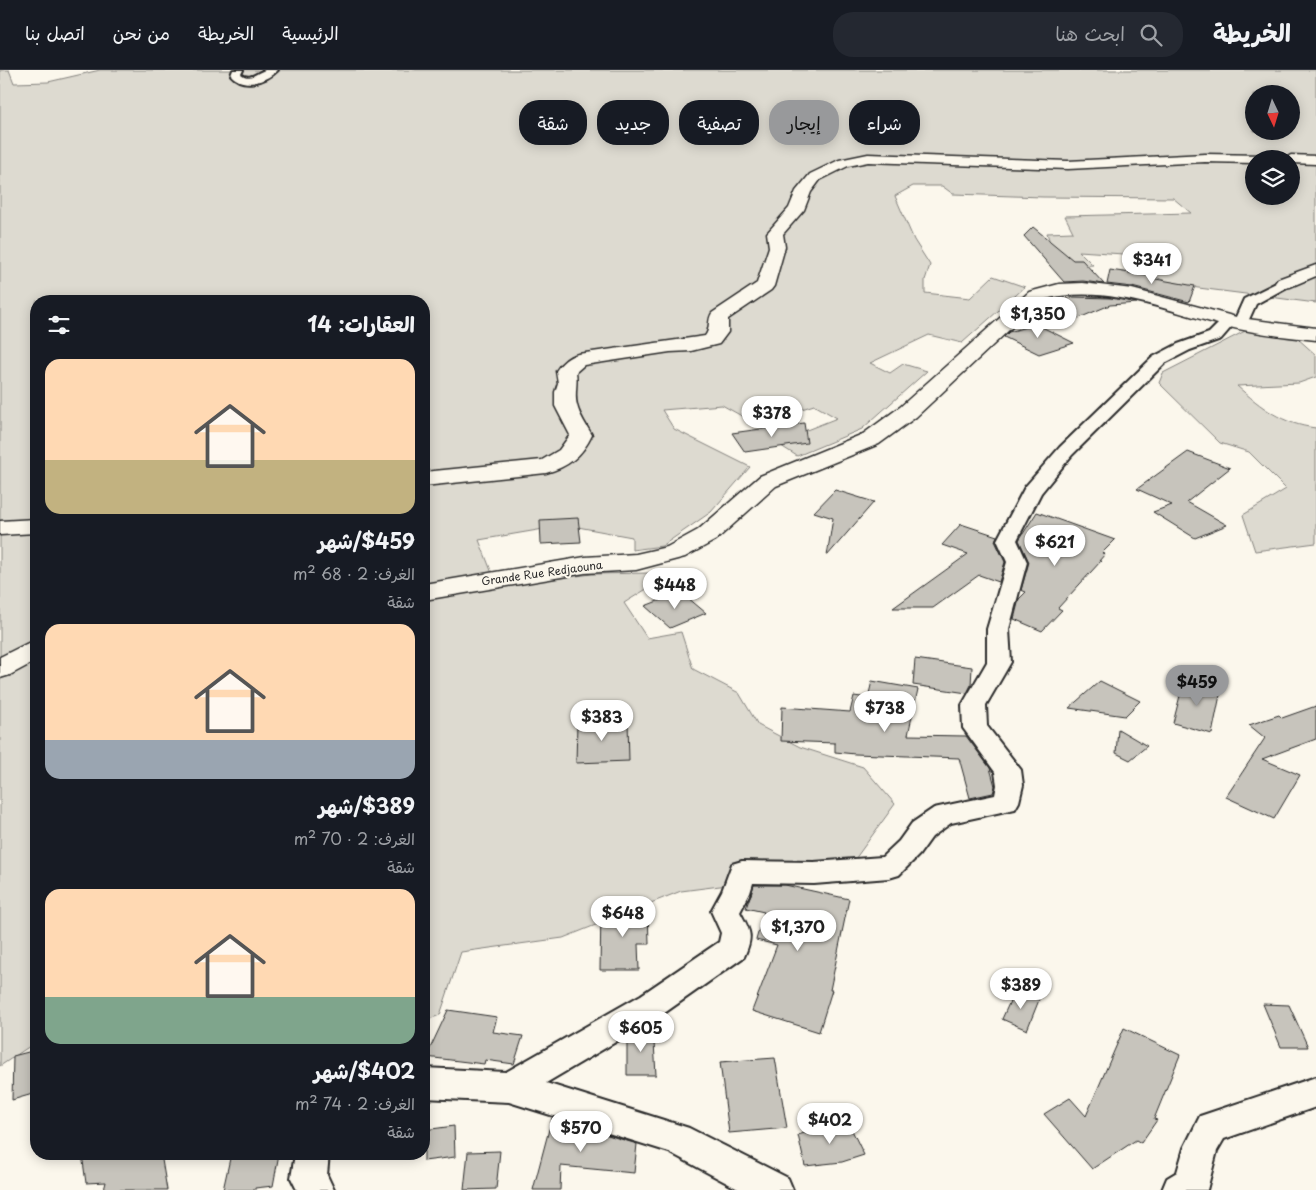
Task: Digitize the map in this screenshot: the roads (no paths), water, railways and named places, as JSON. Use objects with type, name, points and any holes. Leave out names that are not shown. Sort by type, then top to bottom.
[{"type":"street","points":[[238,70],[236,75],[243,80],[255,79],[273,70]]},
{"type":"street","points":[[430,479],[546,466],[560,462],[572,452],[581,435],[566,406],[565,392],[568,383],[566,371],[578,360],[670,346],[690,345],[712,340],[718,332],[719,317],[766,286],[777,247],[775,233],[796,210],[804,191],[815,176],[831,167],[868,158],[1068,165],[1205,158],[1245,159]]},
{"type":"street","points":[[1300,159],[1315,160]]},
{"type":"street","points":[[509,1088],[622,1024],[709,968],[733,948],[736,933],[724,911],[736,894],[742,872],[814,873],[890,867],[909,848],[922,830],[943,815],[1006,802],[1010,785],[1008,770],[975,728],[974,705],[999,662],[998,629],[1017,562],[1007,540],[1032,491],[1066,451],[1159,360],[1184,347],[1215,336],[1235,322],[1249,302],[1284,282],[1316,270]]},
{"type":"street","name":"Grande Rue Redjaouna","points":[[430,591],[585,565],[636,562],[676,552],[707,535],[768,481],[871,439],[908,412],[1035,296],[1053,290],[1086,288],[1122,292],[1235,322],[1274,330],[1316,334]]},
{"type":"street","points":[[0,528],[30,526]]},
{"type":"street","points":[[0,669],[30,653]]},
{"type":"street","points":[[430,1083],[509,1088],[678,1139],[775,1190]]},
{"type":"street","points":[[1186,1187],[1201,1148],[1212,1127],[1316,1092]]},
{"type":"street","points":[[311,1160],[308,1178],[316,1190]]}]
